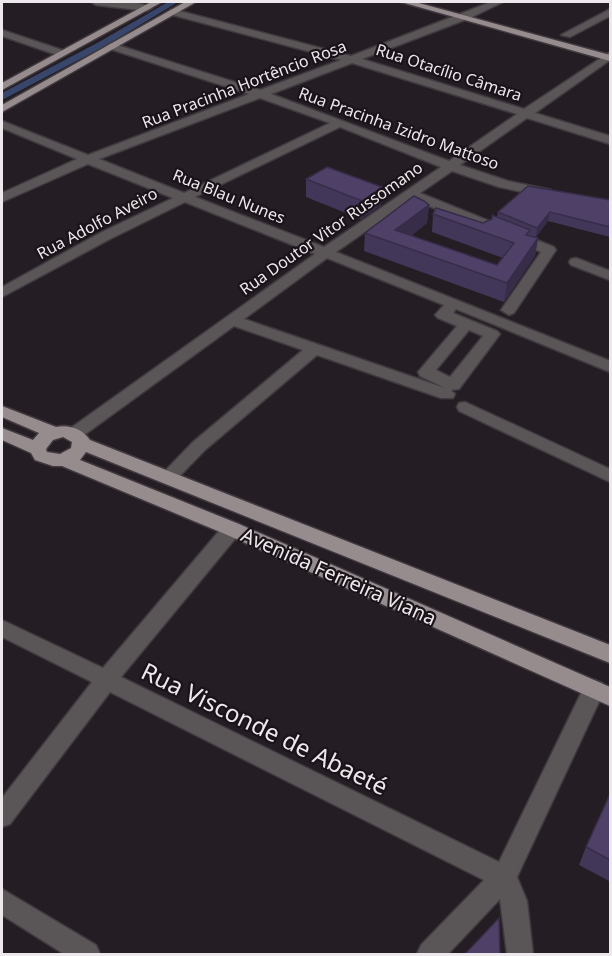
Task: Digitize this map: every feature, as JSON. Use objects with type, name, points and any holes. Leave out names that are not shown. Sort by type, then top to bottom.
[{"type":"main road","points":[[2,87],[157,2]]},
{"type":"main road","points":[[2,109],[191,2]]},
{"type":"main road","points":[[405,2],[610,55]]},
{"type":"main road","points":[[445,2],[566,35],[610,55]]},
{"type":"main road","points":[[2,411],[55,433]]},
{"type":"main road","points":[[2,434],[38,449],[46,459],[64,460],[78,452],[78,439],[63,431],[55,433],[41,440],[38,449]]},
{"type":"main road","name":"Avenida Ferreira Viana","points":[[78,439],[168,478],[610,654]]},
{"type":"main road","name":"Avenida Ferreira Viana","points":[[64,460],[232,529],[602,693]]},
{"type":"street","points":[[96,2],[147,8]]},
{"type":"street","name":"Rua Pracinha Hortêncio Rosa","points":[[2,198],[62,169],[261,96],[498,2]]},
{"type":"street","name":"Rua Otacílio Câmara","points":[[172,12],[249,29],[355,59],[610,140]]},
{"type":"street","points":[[566,35],[610,12]]},
{"type":"street","points":[[2,33],[61,53]]},
{"type":"street","name":"Rua Pracinha Izidro Mattoso","points":[[111,46],[163,61],[513,187],[561,195]]},
{"type":"street","name":"Rua Doutor Vitor Russomano","points":[[78,439],[231,320],[610,55]]},
{"type":"street","name":"Rua Adolfo Aveiro","points":[[2,293],[105,236],[339,123]]},
{"type":"street","name":"Rua Blau Nunes","points":[[2,124],[610,367]]},
{"type":"street","points":[[411,194],[439,216],[549,249],[509,310]]},
{"type":"street","points":[[576,262],[610,276]]},
{"type":"street","points":[[454,303],[443,315],[466,324]]},
{"type":"street","points":[[231,320],[447,394]]},
{"type":"street","points":[[168,478],[199,446],[315,348]]},
{"type":"street","points":[[465,407],[610,476]]},
{"type":"street","points":[[2,816],[106,680],[232,529]]},
{"type":"street","name":"Rua Visconde de Abaeté","points":[[2,628],[504,877]]},
{"type":"street","points":[[430,954],[504,877],[602,693]]},
{"type":"street","points":[[504,877],[514,901],[520,954]]},
{"type":"street","points":[[2,901],[87,954]]},
{"type":"building","points":[[327,167],[382,187],[362,201],[306,179]]},
{"type":"building","points":[[528,186],[610,200],[610,227],[550,212],[537,228],[498,212]]},
{"type":"building","points":[[414,196],[429,205],[395,230],[497,265],[514,243],[433,214],[436,208],[483,223],[492,219],[492,215],[530,230],[526,235],[538,238],[507,283],[365,233]]},
{"type":"building","points":[[610,794],[610,860],[586,847]]},
{"type":"building","points":[[499,918],[500,954],[465,954]]},
{"type":"waterway","points":[[2,97],[102,44],[174,2]]}]
